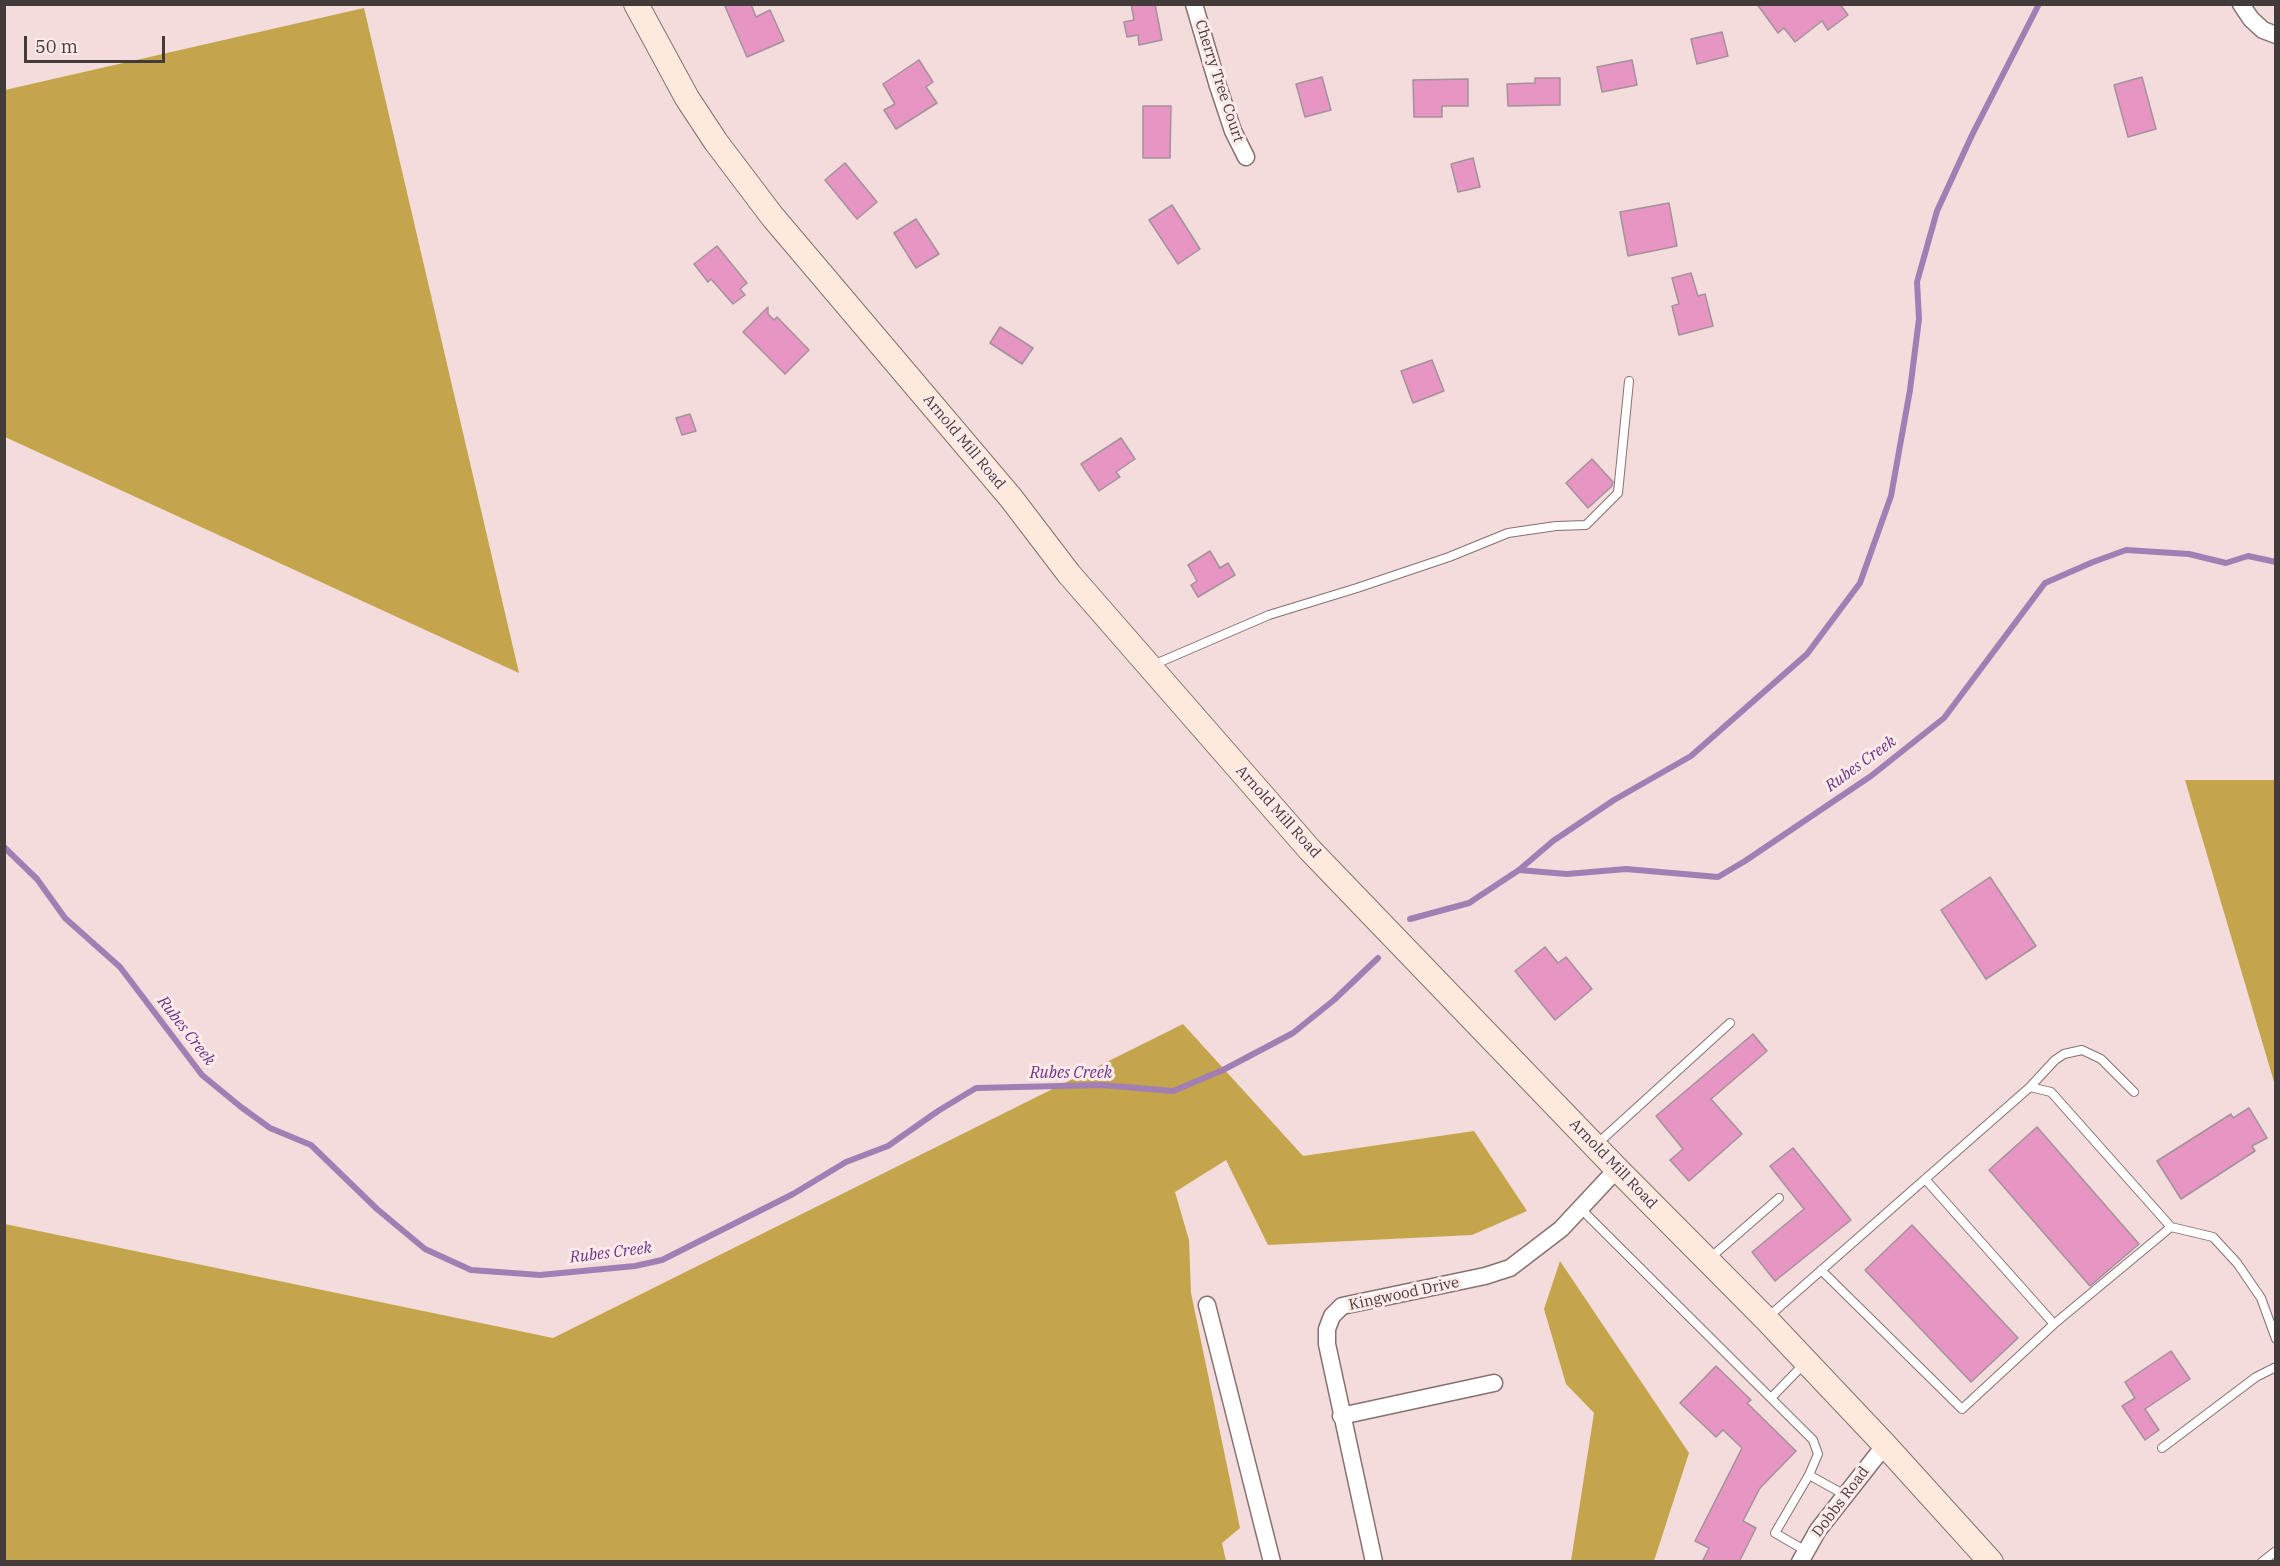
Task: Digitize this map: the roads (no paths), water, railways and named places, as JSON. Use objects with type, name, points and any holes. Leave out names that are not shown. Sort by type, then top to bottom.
[{"type":"main road","name":"Arnold Mill Road","points":[[636,4],[687,98],[716,142],[772,216],[1011,498],[1069,574],[1310,850],[1594,1146],[1766,1319],[1991,1562]]},
{"type":"street","name":"Cherry Tree Court","points":[[1194,4],[1229,120],[1246,157]]},
{"type":"street","points":[[2241,4],[2251,19],[2264,30],[2276,35]]},
{"type":"street","name":"Kingwood Drive","points":[[1374,1562],[1327,1344],[1327,1329],[1332,1316],[1342,1306],[1510,1269],[1561,1229],[1617,1169]]},
{"type":"street","points":[[1207,1305],[1272,1562]]},
{"type":"street","points":[[1341,1416],[1494,1383]]},
{"type":"street","name":"Dobbs Road","points":[[1803,1556],[1818,1530],[1885,1445]]},
{"type":"lane","points":[[1150,666],[1269,615],[1449,557],[1508,533],[1556,525],[1586,525],[1618,493],[1629,381]]},
{"type":"lane","points":[[1594,1146],[1730,1023]]},
{"type":"lane","points":[[1766,1319],[2030,1087],[2055,1060],[2064,1054],[2082,1050],[2101,1059],[2134,1092]]},
{"type":"lane","points":[[2030,1087],[2051,1092],[2171,1227],[2213,1237],[2237,1263],[2261,1298],[2276,1339]]},
{"type":"lane","points":[[1925,1179],[2054,1324]]},
{"type":"lane","points":[[1708,1260],[1779,1198]]},
{"type":"lane","points":[[1580,1208],[1814,1440],[1818,1454],[1809,1475],[1775,1533],[1803,1556]]},
{"type":"lane","points":[[1821,1270],[1962,1409],[2054,1324],[2171,1227]]},
{"type":"lane","points":[[1771,1398],[1806,1362]]},
{"type":"lane","points":[[2162,1448],[2256,1377],[2276,1367]]},
{"type":"lane","points":[[1809,1475],[1845,1495]]},
{"type":"lane","points":[[2262,1562],[2276,1551]]},
{"type":"waterway","points":[[1410,919],[1469,903],[1519,870],[1553,841],[1614,800],[1691,756],[1807,654],[1860,583],[1891,496],[1910,390],[1919,319],[1917,282],[1937,211],[1972,135],[2039,4]]},
{"type":"waterway","name":"Rubes Creek","points":[[1519,870],[1567,874],[1626,869],[1718,877],[1871,776],[1944,718],[2045,583],[2126,550],[2189,554],[2226,563],[2248,556],[2276,562]]},
{"type":"waterway","name":"Rubes Creek","points":[[4,847],[37,879],[65,918],[120,967],[202,1075],[270,1128],[311,1145],[377,1209],[425,1249],[471,1270],[540,1275],[635,1266],[662,1260],[793,1194],[846,1162],[888,1146],[976,1088],[1102,1085],[1173,1091],[1223,1070],[1293,1033],[1334,1000],[1378,958]]}]
